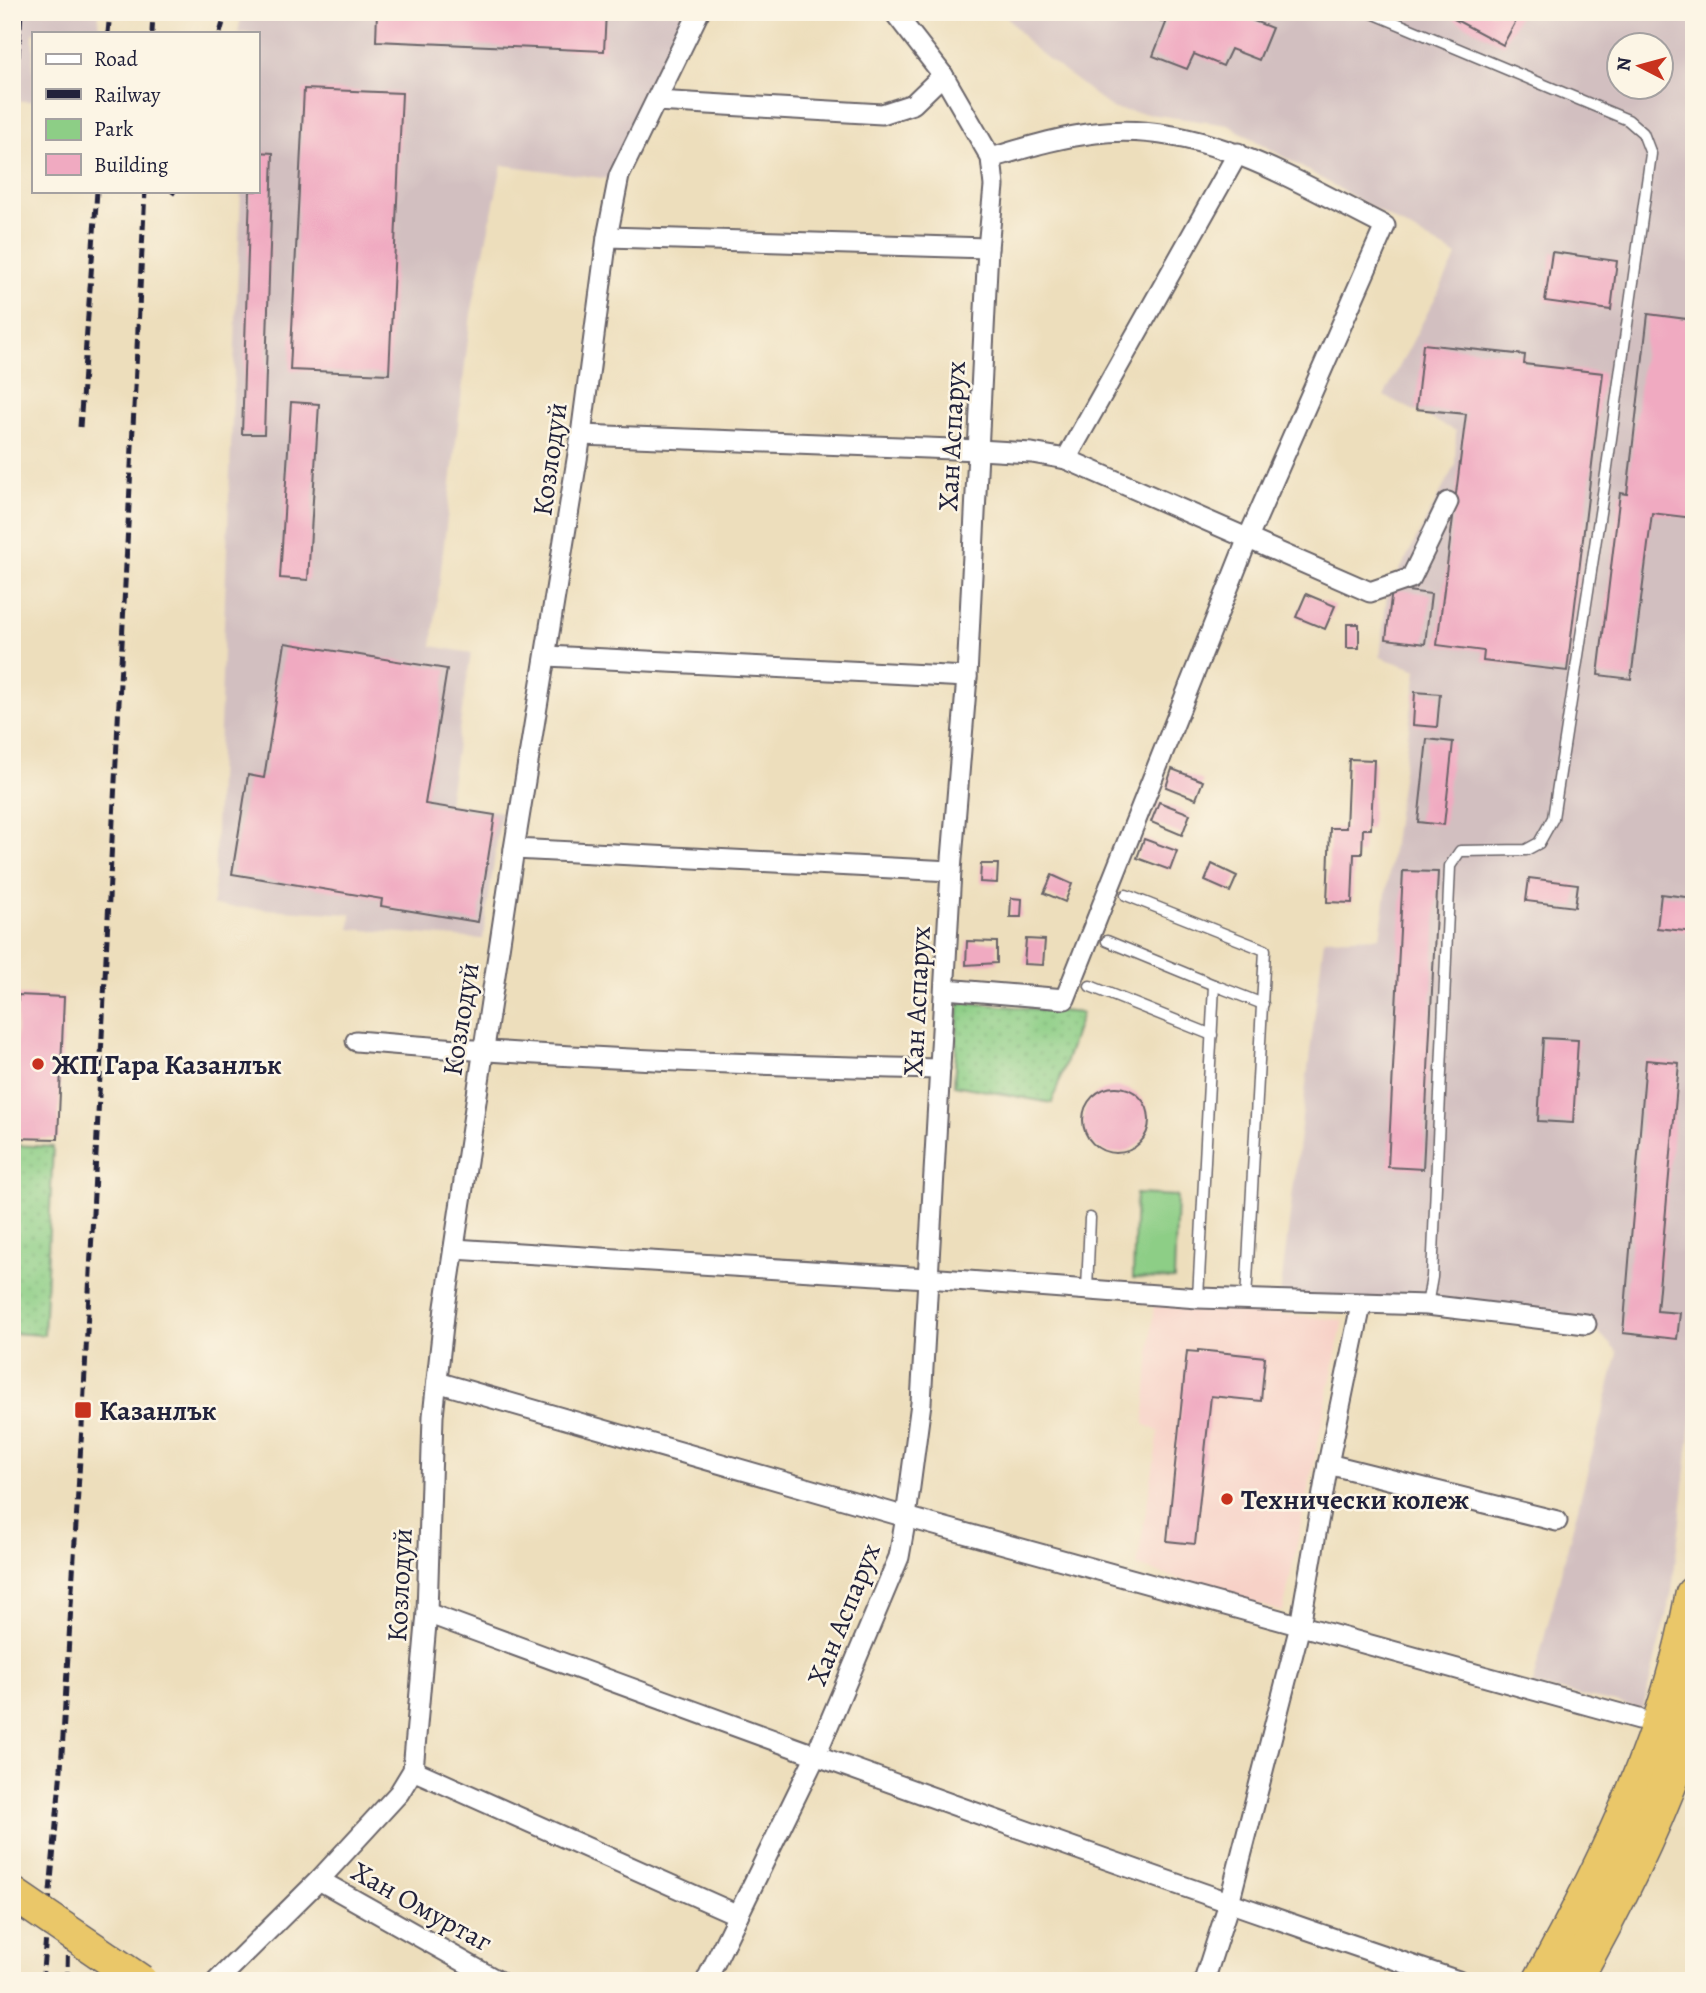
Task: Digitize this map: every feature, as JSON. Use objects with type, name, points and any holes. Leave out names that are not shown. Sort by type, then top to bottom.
[{"type":"highway","points":[[1542,1981],[1608,1855],[1642,1775],[1672,1689],[1694,1595]]},
{"type":"highway","points":[[1578,1981],[1669,1783],[1694,1712]]},
{"type":"highway","points":[[1572,1981],[1607,1918]]},
{"type":"main road","points":[[12,1893],[141,1981]]},
{"type":"street","name":"Козлодуй","points":[[217,1981],[319,1880],[399,1793],[413,1770],[427,1613],[433,1416],[445,1307],[514,849],[581,435],[607,237],[619,176],[699,12]]},
{"type":"street","name":"Хан Аспарух","points":[[706,1981],[815,1757],[899,1557],[921,1403],[951,871],[967,677],[988,248],[994,186],[991,158],[943,75],[894,12]]},
{"type":"street","points":[[656,101],[882,114],[913,104],[943,75]]},
{"type":"street","points":[[944,989],[1065,999],[1248,538],[1385,226],[1238,153],[1202,142],[1136,131],[1096,132],[1058,139],[991,158]]},
{"type":"street","points":[[1066,459],[1238,153]]},
{"type":"street","points":[[607,237],[988,248]]},
{"type":"street","points":[[581,435],[979,450],[1032,453],[1066,459],[1370,592],[1411,578],[1448,502]]},
{"type":"street","points":[[547,656],[967,677]]},
{"type":"street","points":[[514,849],[951,871]]},
{"type":"street","points":[[356,1041],[483,1052],[734,1065],[940,1069]]},
{"type":"street","points":[[454,1249],[927,1278],[1198,1298],[1427,1305],[1586,1324]]},
{"type":"street","points":[[1204,1981],[1228,1903],[1300,1626],[1328,1464],[1362,1305]]},
{"type":"street","points":[[437,1382],[906,1517],[1639,1719]]},
{"type":"street","points":[[1328,1464],[1557,1521]]},
{"type":"street","points":[[427,1613],[815,1757],[1458,1981]]},
{"type":"street","points":[[413,1770],[738,1916]]},
{"type":"street","name":"Хан Омуртаг","points":[[319,1880],[498,1981]]},
{"type":"lane","points":[[1370,12],[1628,120],[1643,133],[1651,154],[1606,474],[1553,818],[1539,843],[1526,850],[1460,851],[1450,866],[1432,1277],[1427,1305]]},
{"type":"lane","points":[[1126,895],[1265,950],[1246,1300]]},
{"type":"lane","points":[[1107,941],[1263,1004]]},
{"type":"lane","points":[[1198,1298],[1214,985]]},
{"type":"lane","points":[[1090,986],[1212,1035]]},
{"type":"lane","points":[[1087,1290],[1090,1218]]},
{"type":"shaded area","points":[[12,12],[99,12],[98,32],[32,32],[32,101],[12,101]]},
{"type":"shaded area","points":[[242,12],[694,12],[610,179],[502,165],[471,314],[432,646],[471,653],[448,803],[501,812],[483,939],[350,929],[351,914],[213,906],[241,192],[259,192],[259,32],[238,32]]},
{"type":"shaded area","points":[[1003,12],[1694,12],[1694,1400],[1672,1591],[1643,1709],[1532,1685],[1618,1353],[1587,1320],[1280,1296],[1324,939],[1380,937],[1417,670],[1380,657],[1387,595],[1455,465],[1456,431],[1384,396],[1457,256],[1228,125],[1113,109],[1030,45]]},
{"type":"shaded area","name":"Технически колеж","points":[[1154,1302],[1343,1320],[1283,1612],[1137,1566],[1159,1432],[1144,1424]]},
{"type":"green space","points":[[959,1002],[1082,1013],[1052,1103],[954,1085]]},
{"type":"green space","points":[[12,1145],[53,1147],[44,1335],[12,1333]]},
{"type":"green space","points":[[1136,1194],[1177,1196],[1174,1279],[1133,1278]]},
{"type":"building","points":[[377,12],[606,12],[604,51],[376,41]]},
{"type":"building","points":[[1153,12],[1231,12],[1272,28],[1259,60],[1231,49],[1223,66],[1194,54],[1187,69],[1153,56],[1166,23],[1151,17]]},
{"type":"building","points":[[1457,12],[1521,12],[1503,45],[1454,19]]},
{"type":"building","points":[[304,89],[402,93],[389,374],[290,370]]},
{"type":"building","points":[[259,152],[273,153],[264,434],[242,434],[250,192],[259,192]]},
{"type":"building","points":[[1552,252],[1617,261],[1611,310],[1545,301]]},
{"type":"building","points":[[1648,314],[1694,320],[1694,515],[1693,518],[1652,513],[1631,679],[1598,675],[1620,493],[1627,494]]},
{"type":"building","points":[[1423,344],[1525,355],[1524,364],[1603,373],[1567,671],[1483,661],[1484,651],[1437,645],[1466,414],[1416,409]]},
{"type":"building","points":[[291,402],[319,404],[308,580],[280,578]]},
{"type":"building","points":[[1392,589],[1431,594],[1425,644],[1386,639]]},
{"type":"building","points":[[1306,594],[1335,606],[1325,629],[1296,617]]},
{"type":"building","points":[[1347,624],[1359,624],[1359,648],[1347,648]]},
{"type":"building","points":[[285,643],[447,669],[425,804],[495,815],[478,922],[381,906],[382,899],[232,874],[248,775],[264,778]]},
{"type":"building","points":[[1415,692],[1440,694],[1437,727],[1413,725]]},
{"type":"building","points":[[1427,739],[1453,742],[1444,825],[1418,822]]},
{"type":"building","points":[[1349,759],[1374,760],[1371,829],[1363,829],[1362,854],[1354,854],[1352,903],[1327,902],[1330,828],[1346,828]]},
{"type":"building","points":[[1172,769],[1203,781],[1196,799],[1166,787]]},
{"type":"building","points":[[1159,802],[1190,814],[1182,835],[1151,822]]},
{"type":"building","points":[[1144,839],[1177,851],[1170,870],[1137,858]]},
{"type":"building","points":[[981,864],[998,864],[997,883],[980,882]]},
{"type":"building","points":[[1212,864],[1237,876],[1230,892],[1205,881]]},
{"type":"building","points":[[1403,871],[1438,872],[1423,1169],[1388,1167]]},
{"type":"building","points":[[1052,875],[1072,884],[1065,902],[1044,893]]},
{"type":"building","points":[[1529,878],[1578,884],[1575,907],[1526,901]]},
{"type":"building","points":[[1661,894],[1694,898],[1694,932],[1657,928]]},
{"type":"building","points":[[1011,898],[1022,899],[1021,917],[1010,917]]},
{"type":"building","points":[[1026,939],[1045,940],[1043,965],[1024,964]]},
{"type":"building","points":[[967,941],[997,942],[997,963],[966,965]]},
{"type":"building","name":"ЖП Гара Казанлък","points":[[18,995],[64,997],[58,1139],[12,1138]]},
{"type":"building","points":[[1543,1038],[1578,1040],[1573,1123],[1538,1121]]},
{"type":"building","points":[[1646,1060],[1679,1063],[1657,1311],[1680,1313],[1677,1339],[1623,1333]]},
{"type":"building","points":[[1116,1087],[1129,1089],[1144,1102],[1149,1120],[1147,1133],[1134,1148],[1116,1153],[1103,1151],[1088,1138],[1083,1120],[1085,1107],[1098,1092]]},
{"type":"building","points":[[1187,1351],[1265,1357],[1261,1401],[1211,1396],[1195,1544],[1167,1541]]},
{"type":"railway","points":[[18,57],[21,12]]},
{"type":"railway","points":[[108,32],[110,12]]},
{"type":"railway","points":[[152,32],[153,12]]},
{"type":"railway","points":[[220,32],[226,12]]},
{"type":"railway","points":[[80,427],[97,192]]},
{"type":"railway","points":[[42,1981],[61,1769],[83,1410],[145,192]]},
{"type":"railway","points":[[67,1981],[68,1912]]},
{"type":"place","name":"ЖП Гара Казанлък","points":[[38,1064]]},
{"type":"place","name":"Казанлък","points":[[83,1410]]},
{"type":"place","name":"Технически колеж","points":[[1227,1499]]}]
